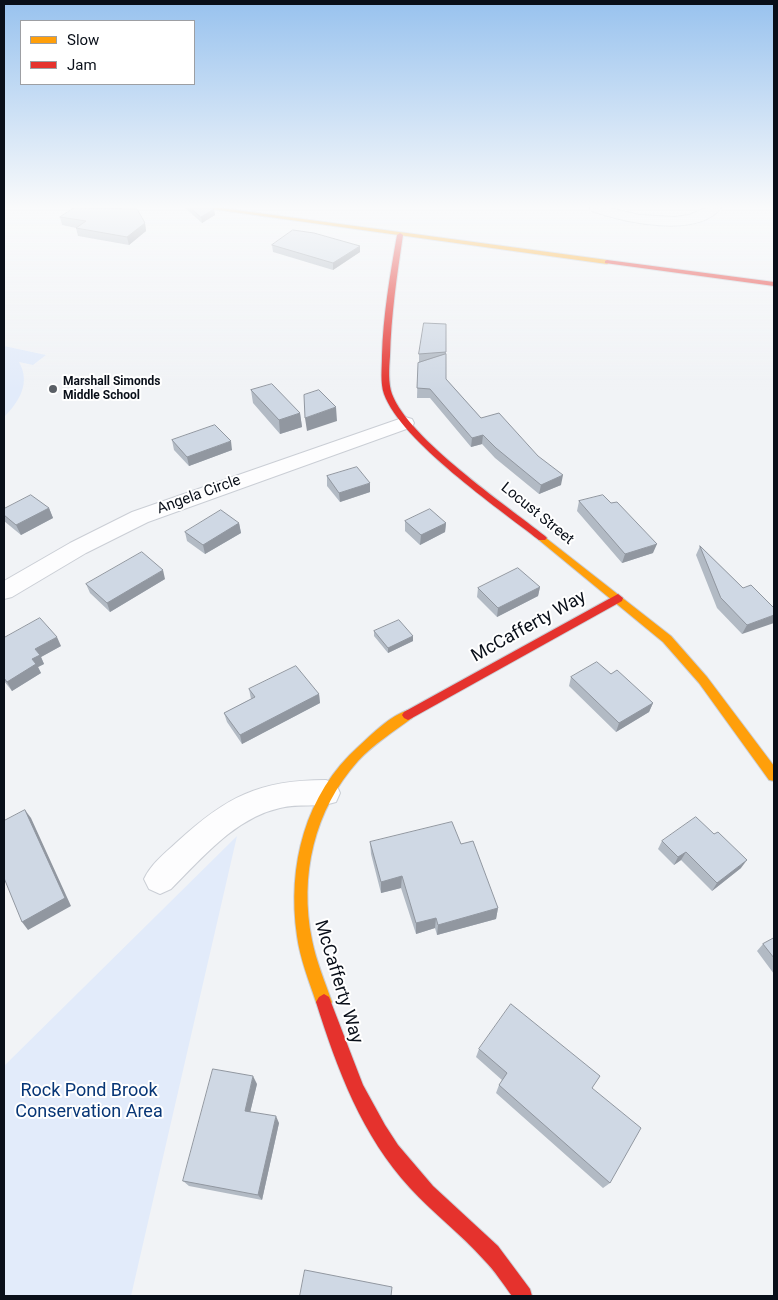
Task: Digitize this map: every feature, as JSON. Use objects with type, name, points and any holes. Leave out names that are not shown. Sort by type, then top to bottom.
[{"type":"street","name":"Locust Street","points":[[395,269],[388,310],[385,375],[390,400],[405,424],[439,455],[618,598],[667,640],[692,667],[774,776]]},
{"type":"street","points":[[657,269],[774,284]]},
{"type":"street","name":"Angela Circle","points":[[4,591],[110,531],[154,511],[405,424]]},
{"type":"street","name":"McCafferty Way","points":[[523,1296],[493,1255],[408,1172],[375,1127],[348,1072],[310,963],[300,913],[299,891],[303,850],[308,830],[326,793],[354,758],[389,726],[618,598]]},
{"type":"street","points":[[160,879],[212,830],[256,804],[270,798],[290,794],[326,793]]},
{"type":"green space","points":[[4,346],[46,355],[33,365],[19,362],[24,377],[22,392],[19,399],[4,417]]},
{"type":"green space","name":"Rock Pond Brook Conservation Area","points":[[237,836],[131,1296],[4,1296],[4,1066]]},
{"type":"building","points":[[424,323],[446,324],[446,352],[419,354]]},
{"type":"building","points":[[446,354],[446,379],[481,418],[499,413],[538,456],[563,475],[541,485],[483,435],[472,438],[430,389],[417,388],[418,363]]},
{"type":"building","points":[[272,384],[300,413],[279,420],[251,390]]},
{"type":"building","points":[[319,390],[336,407],[305,418],[304,395]]},
{"type":"building","points":[[215,425],[231,441],[187,457],[172,440]]},
{"type":"building","points":[[357,467],[370,483],[339,493],[327,476]]},
{"type":"building","points":[[31,495],[49,508],[16,525],[4,515],[4,509]]},
{"type":"building","points":[[603,495],[611,503],[617,502],[657,544],[625,554],[579,501]]},
{"type":"building","points":[[430,509],[446,523],[421,535],[405,521]]},
{"type":"building","points":[[221,510],[239,523],[203,545],[185,532]]},
{"type":"building","points":[[700,546],[743,588],[751,585],[774,608],[774,615],[747,625],[721,598]]},
{"type":"building","points":[[142,552],[163,570],[107,603],[86,584]]},
{"type":"building","points":[[518,568],[540,587],[498,608],[478,588]]},
{"type":"building","points":[[40,618],[57,637],[35,649],[40,655],[32,659],[36,664],[7,682],[4,678],[4,638]]},
{"type":"building","points":[[399,620],[413,636],[388,648],[374,631]]},
{"type":"building","points":[[597,662],[611,674],[617,670],[653,703],[619,723],[571,677]]},
{"type":"building","points":[[296,666],[319,694],[240,735],[224,713],[255,697],[249,689]]},
{"type":"building","points":[[25,810],[65,898],[22,922],[4,878],[4,821]]},
{"type":"building","points":[[696,817],[714,834],[718,832],[747,860],[717,883],[686,852],[678,857],[662,841]]},
{"type":"building","points":[[452,822],[461,844],[473,841],[498,908],[438,925],[436,918],[416,923],[402,876],[381,882],[370,842]]},
{"type":"building","points":[[774,938],[774,958],[763,944]]},
{"type":"building","points":[[511,1004],[600,1076],[592,1088],[641,1128],[610,1183],[499,1085],[507,1073],[479,1049]]},
{"type":"building","points":[[213,1069],[253,1076],[245,1111],[276,1116],[258,1195],[183,1181]]},
{"type":"building","points":[[305,1270],[392,1287],[391,1296],[300,1296]]},
{"type":"traffic: slow","points":[[542,538],[667,639],[703,680],[774,776]]},
{"type":"traffic: slow","points":[[324,1002],[304,937],[300,902],[302,868],[308,837],[319,808],[334,782],[354,757],[379,735],[408,715]]},
{"type":"traffic: jam","points":[[395,269],[387,334],[386,383],[388,394],[396,410],[411,429],[432,449],[542,538]]},
{"type":"traffic: jam","points":[[658,269],[774,284]]},
{"type":"traffic: jam","points":[[408,715],[618,598]]},
{"type":"traffic: jam","points":[[324,1002],[339,1048],[357,1091],[392,1151],[407,1171],[427,1192],[491,1253],[523,1296]]},
{"type":"place","name":"Marshall Simonds Middle School","points":[[53,389]]}]
